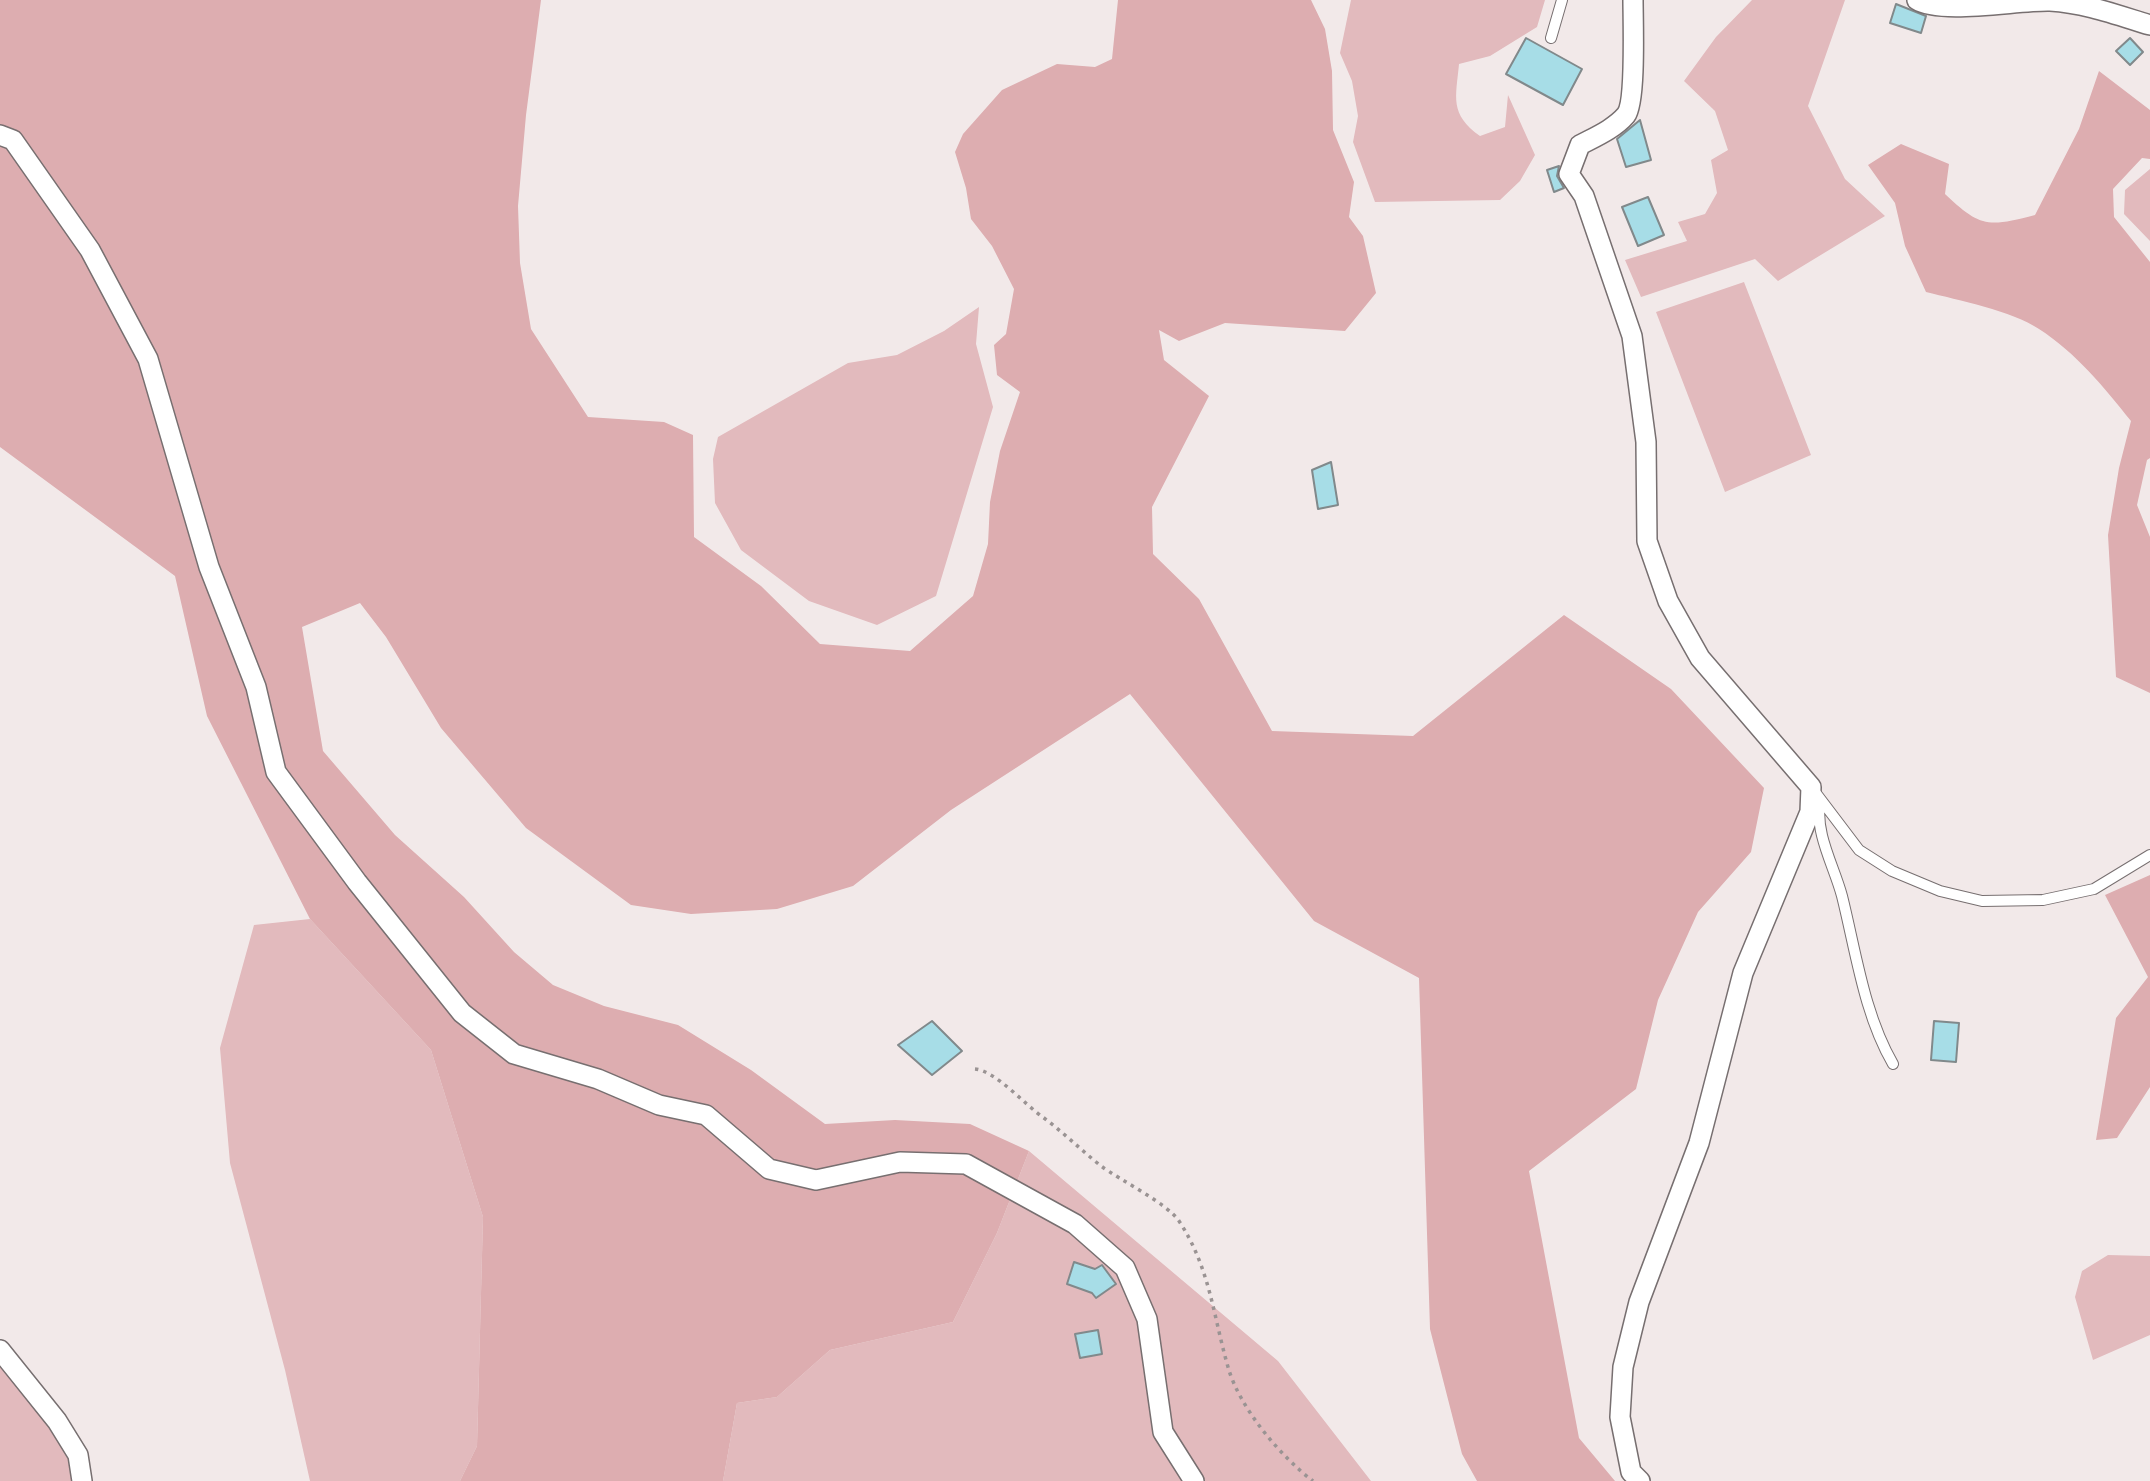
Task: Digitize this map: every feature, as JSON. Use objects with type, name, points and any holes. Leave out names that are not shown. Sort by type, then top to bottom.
[{"type":"street","points":[[1633,0],[1631,97],[1628,113],[1609,129],[1580,145],[1569,174],[1584,196],[1632,336],[1646,442],[1647,541],[1668,601],[1700,658],[1816,793],[1743,973],[1699,1143],[1639,1301],[1623,1367],[1620,1417],[1631,1472],[1640,1481]]},
{"type":"street","points":[[1917,0],[1938,6],[2050,1],[2085,5],[2150,25]]},
{"type":"street","points":[[0,135],[13,140],[90,250],[148,359],[209,567],[256,687],[276,772],[357,882],[463,1013],[514,1054],[598,1079],[659,1105],[706,1115],[769,1169],[816,1180],[900,1162],[965,1164],[1075,1224],[1125,1268],[1147,1319],[1163,1432],[1194,1481]]},
{"type":"street","points":[[0,1350],[71,1443],[78,1455],[82,1481]]},
{"type":"lane","points":[[1550,38],[1562,0]]},
{"type":"lane","points":[[1816,793],[1859,850],[1892,872],[1940,891],[1982,901],[2042,900],[2094,889],[2150,855]]},
{"type":"lane","points":[[1816,793],[1823,837],[1842,896],[1855,957],[1882,1044],[1893,1064]]},
{"type":"path","points":[[975,1069],[985,1070],[1021,1102],[1077,1142],[1100,1165],[1177,1218],[1211,1289],[1233,1383],[1248,1410],[1313,1481]]},
{"type":"shaded area","points":[[0,0],[541,0],[526,115],[518,206],[520,263],[531,329],[588,417],[664,422],[693,435],[694,537],[761,586],[820,644],[910,651],[973,596],[988,544],[990,502],[1000,451],[1020,392],[997,375],[994,345],[1006,334],[1014,289],[992,246],[971,219],[966,188],[955,152],[963,134],[1002,90],[1057,64],[1095,67],[1112,59],[1118,0],[1311,0],[1325,29],[1332,71],[1333,130],[1354,182],[1349,217],[1363,236],[1376,293],[1345,331],[1225,323],[1179,341],[1159,330],[1164,360],[1209,396],[1152,507],[1153,554],[1199,599],[1272,731],[1413,736],[1564,615],[1671,689],[1764,788],[1751,852],[1698,912],[1658,1000],[1636,1089],[1529,1171],[1579,1438],[1615,1481],[1477,1481],[1462,1454],[1430,1329],[1419,978],[1314,921],[1130,694],[951,810],[853,886],[777,909],[691,914],[631,905],[526,828],[441,728],[386,637],[360,603],[302,627],[323,751],[395,835],[464,897],[514,952],[553,985],[604,1006],[678,1025],[751,1070],[825,1124],[895,1120],[970,1124],[1029,1151],[997,1233],[953,1322],[830,1350],[777,1397],[737,1403],[723,1481],[460,1481],[477,1446],[483,1217],[431,1050],[310,919],[207,716],[175,576],[0,447]]},
{"type":"shaded area","points":[[1351,0],[1545,0],[1537,27],[1490,56],[1459,64],[1456,95],[1463,120],[1480,136],[1505,127],[1508,95],[1535,155],[1520,181],[1500,200],[1375,202],[1353,142],[1358,116],[1352,81],[1340,53]]},
{"type":"shaded area","points":[[1752,0],[1845,0],[1808,106],[1845,179],[1885,216],[1778,281],[1755,259],[1641,297],[1625,260],[1687,241],[1678,222],[1705,214],[1717,193],[1711,160],[1728,150],[1715,111],[1684,81],[1716,37]]},
{"type":"shaded area","points":[[2099,71],[2150,110],[2150,159],[2142,158],[2113,189],[2114,217],[2150,262],[2150,458],[2147,460],[2137,505],[2150,537],[2150,693],[2116,677],[2108,535],[2119,468],[2131,421],[2077,360],[2039,329],[2000,311],[1926,292],[1905,246],[1895,203],[1868,165],[1901,144],[1949,164],[1945,194],[1977,219],[1995,223],[2035,215],[2079,129]]},
{"type":"shaded area","points":[[2150,169],[2150,241],[2124,214],[2125,190]]},
{"type":"shaded area","points":[[1744,282],[1811,455],[1725,492],[1656,312]]},
{"type":"shaded area","points":[[979,307],[976,344],[993,407],[936,596],[877,625],[809,601],[741,550],[715,503],[713,459],[718,437],[848,363],[897,355],[944,331]]},
{"type":"shaded area","points":[[2150,875],[2150,1087],[2117,1138],[2096,1140],[2116,1018],[2148,977],[2105,895]]},
{"type":"shaded area","points":[[310,919],[431,1050],[483,1217],[477,1446],[460,1481],[310,1481],[285,1370],[230,1163],[220,1048],[254,925]]},
{"type":"shaded area","points":[[1029,1151],[1278,1361],[1371,1481],[723,1481],[737,1403],[777,1397],[830,1350],[953,1322],[997,1233]]},
{"type":"shaded area","points":[[2108,1255],[2150,1256],[2150,1335],[2093,1360],[2075,1297],[2082,1271]]},
{"type":"shaded area","points":[[0,1358],[67,1447],[75,1481],[0,1481]]},
{"type":"building","points":[[1896,4],[1926,16],[1921,33],[1890,23]]},
{"type":"building","points":[[1526,38],[1582,69],[1563,105],[1506,74]]},
{"type":"building","points":[[2130,38],[2143,52],[2130,65],[2116,51]]},
{"type":"building","points":[[1640,120],[1651,160],[1626,167],[1617,139]]},
{"type":"building","points":[[1559,166],[1557,176],[1564,188],[1554,192],[1547,170]]},
{"type":"building","points":[[1648,197],[1664,235],[1638,246],[1622,207]]},
{"type":"building","points":[[1331,462],[1338,505],[1318,509],[1312,470]]},
{"type":"building","points":[[932,1021],[962,1051],[932,1075],[898,1045]]},
{"type":"building","points":[[1934,1021],[1959,1023],[1956,1062],[1931,1060]]},
{"type":"building","points":[[1074,1262],[1095,1269],[1102,1265],[1116,1284],[1096,1298],[1092,1293],[1067,1284]]},
{"type":"building","points":[[1098,1330],[1102,1354],[1080,1358],[1075,1334]]}]
